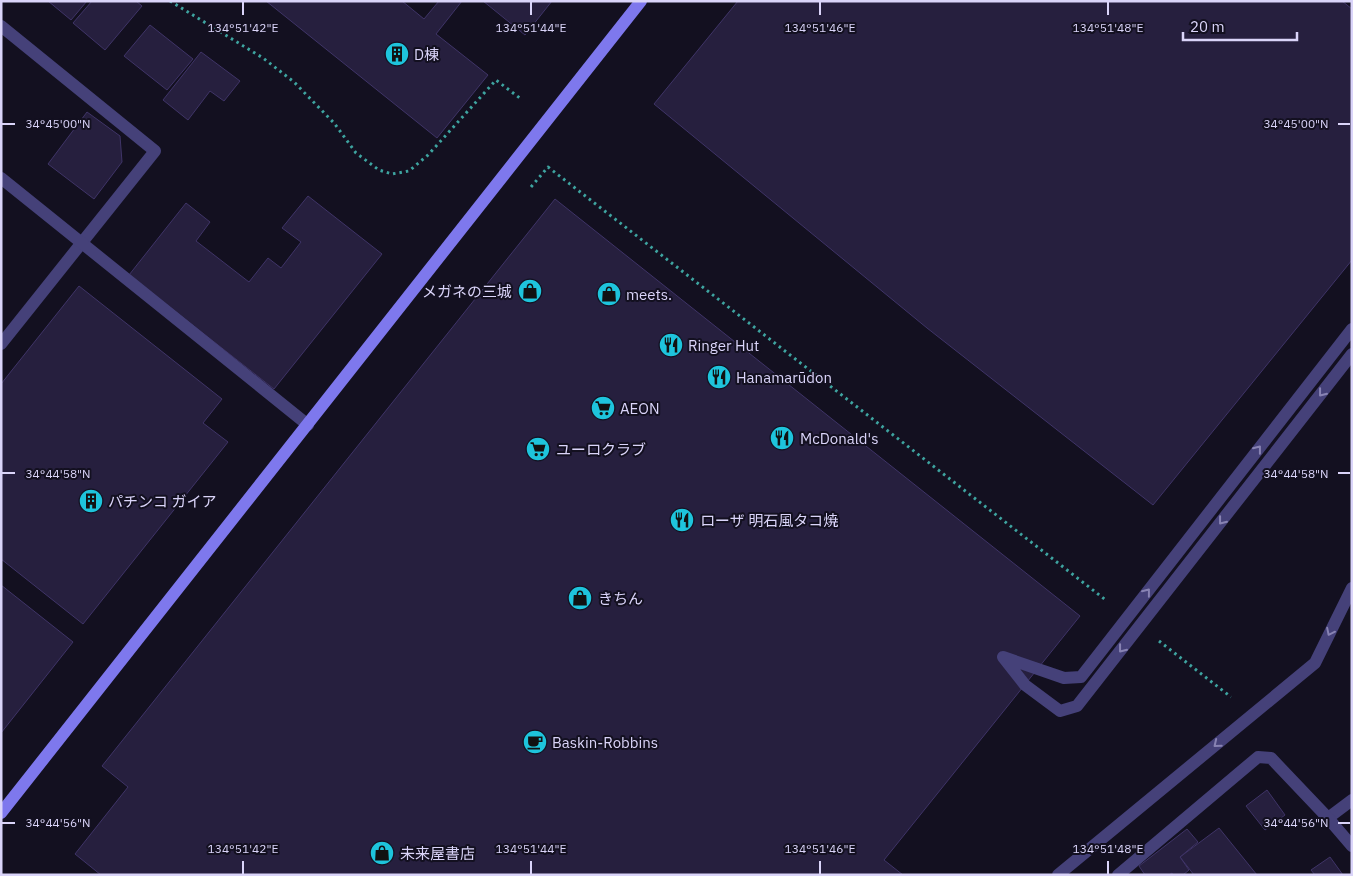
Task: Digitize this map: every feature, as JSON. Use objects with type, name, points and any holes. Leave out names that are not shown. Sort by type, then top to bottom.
[{"type":"street","points":[[1,813],[641,1]]},
{"type":"street","points":[[1,26],[155,151],[1,344]]},
{"type":"street","points":[[1,178],[83,242],[308,425]]},
{"type":"street","points":[[1352,329],[1081,677],[1064,678],[1003,657],[1025,685],[1060,712],[1076,706],[1352,354]]},
{"type":"street","points":[[1058,875],[1315,663],[1352,588]]},
{"type":"street","points":[[1118,875],[1258,757],[1271,758],[1352,846]]},
{"type":"street","points":[[1328,818],[1352,800]]},
{"type":"path","points":[[170,1],[263,58],[294,82],[334,123],[356,153],[379,170],[392,174],[409,171],[428,155],[496,80],[521,99]]},
{"type":"path","points":[[531,187],[548,167],[1111,604]]},
{"type":"path","points":[[1158,640],[1236,701]]},
{"type":"building","points":[[48,1],[87,1],[71,20]]},
{"type":"building","points":[[92,1],[136,1],[142,6],[105,50],[73,23]]},
{"type":"building","name":"D棟","points":[[266,1],[402,1],[424,19],[439,1],[462,1],[436,34],[488,75],[437,138]]},
{"type":"building","points":[[483,1],[552,1],[525,35]]},
{"type":"building","points":[[738,1],[1342,1],[1352,9],[1352,260],[1153,505],[927,328],[654,104]]},
{"type":"building","points":[[150,25],[193,59],[167,90],[124,56]]},
{"type":"building","points":[[201,52],[240,81],[224,101],[210,91],[188,120],[163,100]]},
{"type":"building","points":[[87,112],[120,136],[122,162],[94,199],[48,164]]},
{"type":"building","points":[[308,196],[382,254],[274,389],[129,275],[186,203],[210,222],[196,241],[249,282],[268,258],[281,268],[301,242],[282,228]]},
{"type":"building","name":"AEON","points":[[555,199],[1080,616],[884,860],[903,875],[101,875],[75,854],[128,787],[102,766]]},
{"type":"building","name":"パチンコ ガイア","points":[[79,286],[222,399],[203,423],[228,442],[83,624],[1,559],[1,384]]},
{"type":"building","points":[[1,585],[73,642],[1,733]]},
{"type":"building","points":[[1267,790],[1285,815],[1265,830],[1246,806]]},
{"type":"building","points":[[1219,828],[1257,875],[1194,875],[1180,857]]},
{"type":"building","points":[[1187,829],[1198,842],[1180,857],[1189,870],[1183,875],[1173,875],[1172,873],[1169,875],[1145,875],[1139,866]]},
{"type":"building","points":[[1330,857],[1343,875],[1315,875],[1311,870]]},
{"type":"place","name":"D棟","points":[[397,54]]},
{"type":"place","name":"メガネの三城","points":[[530,291]]},
{"type":"place","name":"meets.","points":[[609,294]]},
{"type":"place","name":"Ringer Hut","points":[[671,345]]},
{"type":"place","name":"Hanamarūdon","points":[[719,377]]},
{"type":"place","name":"AEON","points":[[603,408]]},
{"type":"place","name":"McDonald's","points":[[782,438]]},
{"type":"place","name":"ユーロクラブ","points":[[538,449]]},
{"type":"place","name":"パチンコ ガイア","points":[[91,501]]},
{"type":"place","name":"ローザ 明石風タコ焼","points":[[682,520]]},
{"type":"place","name":"きちん","points":[[580,598]]},
{"type":"place","name":"Baskin-Robbins","points":[[535,742]]},
{"type":"place","name":"未来屋書店","points":[[382,853]]}]
